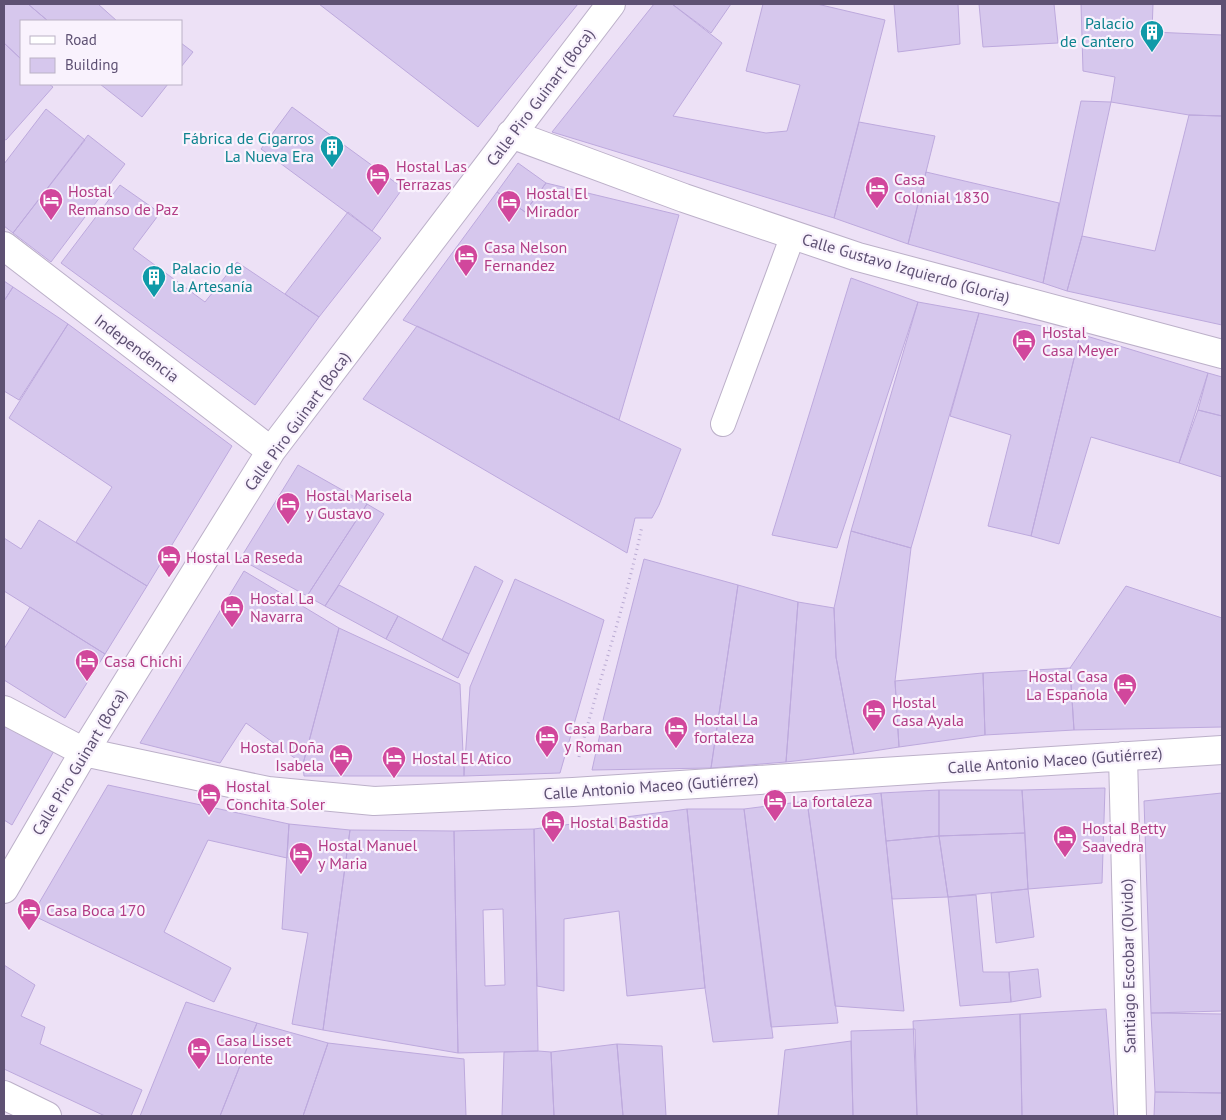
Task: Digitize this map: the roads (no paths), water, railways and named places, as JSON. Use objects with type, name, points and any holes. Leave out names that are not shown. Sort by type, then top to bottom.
[{"type":"street","name":"Calle Piro Guinart (Boca)","points":[[4,888],[84,752],[271,451],[612,4]]},
{"type":"street","name":"Calle Gustavo Izquierdo (Gloria)","points":[[511,134],[684,198],[858,257],[1222,354]]},
{"type":"street","name":"Independencia","points":[[4,246],[271,451]]},
{"type":"street","name":"Calle Antonio Maceo (Gutiérrez)","points":[[4,710],[84,752],[268,791],[374,801],[573,792],[1222,750]]},
{"type":"street","name":"Santiago Escobar (Olvido)","points":[[1123,756],[1132,1116]]},
{"type":"street","points":[[4,1095],[47,1116]]},
{"type":"lane","points":[[723,424],[793,235]]},
{"type":"place","name":"Palacio de Cantero","points":[[1152,53]]},
{"type":"place","name":"Fábrica de Cigarros La Nueva Era","points":[[332,168]]},
{"type":"place","name":"Hostal Las Terrazas","points":[[378,196]]},
{"type":"place","name":"Casa Colonial 1830","points":[[877,209]]},
{"type":"place","name":"Hostal Remanso de Paz","points":[[51,221]]},
{"type":"place","name":"Hostal El Mirador","points":[[509,223]]},
{"type":"place","name":"Casa Nelson Fernandez","points":[[466,277]]},
{"type":"place","name":"Palacio de la Artesanía","points":[[154,298]]},
{"type":"place","name":"Hostal Casa Meyer","points":[[1024,362]]},
{"type":"place","name":"Hostal Marisela y Gustavo","points":[[288,525]]},
{"type":"place","name":"Hostal La Reseda","points":[[169,578]]},
{"type":"place","name":"Hostal La Navarra","points":[[232,628]]},
{"type":"place","name":"Casa Chichi","points":[[87,682]]},
{"type":"place","name":"Hostal Casa La Española","points":[[1125,706]]},
{"type":"place","name":"Hostal Casa Ayala","points":[[874,732]]},
{"type":"place","name":"Hostal La fortaleza","points":[[676,749]]},
{"type":"place","name":"Casa Barbara y Roman","points":[[547,758]]},
{"type":"place","name":"Hostal Doña Isabela","points":[[341,777]]},
{"type":"place","name":"Hostal El Atico","points":[[394,779]]},
{"type":"place","name":"Hostal Conchita Soler","points":[[209,816]]},
{"type":"place","name":"La fortaleza","points":[[775,822]]},
{"type":"place","name":"Hostal Bastida","points":[[553,843]]},
{"type":"place","name":"Hostal Betty Saavedra","points":[[1065,858]]},
{"type":"place","name":"Hostal Manuel y Maria","points":[[301,875]]},
{"type":"place","name":"Casa Boca 170","points":[[29,931]]},
{"type":"place","name":"Casa Lisset Llorente","points":[[199,1070]]}]
